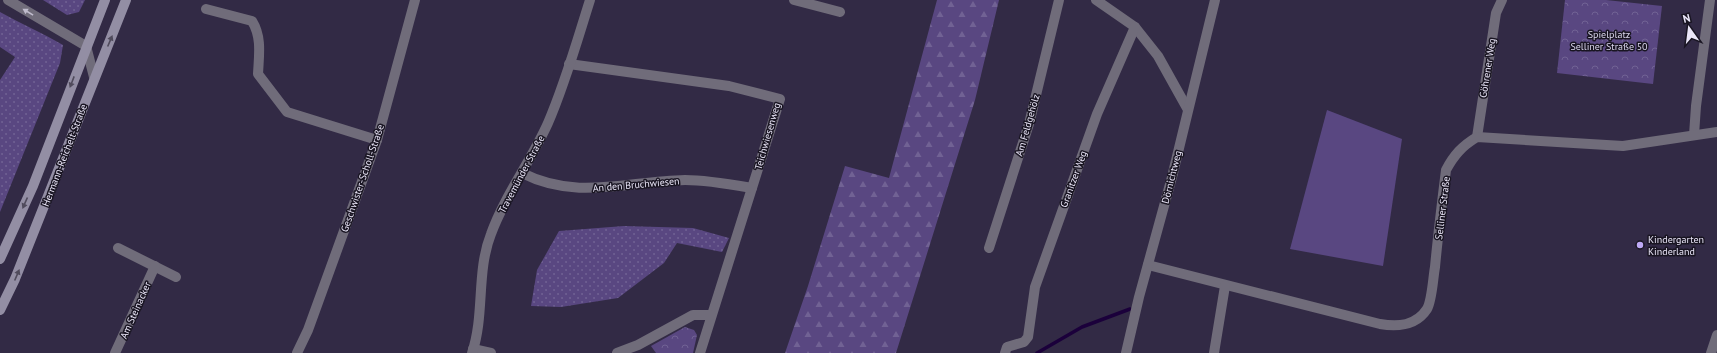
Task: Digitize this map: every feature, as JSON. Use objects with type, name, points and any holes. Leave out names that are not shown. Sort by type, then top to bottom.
[{"type":"main road","name":"Hermann-Reichelt-Straße","points":[[0,259],[32,186],[105,0]]},
{"type":"main road","name":"Hermann-Reichelt-Straße","points":[[0,310],[15,279],[46,203],[94,77],[126,0]]},
{"type":"street","points":[[8,0],[86,46],[94,77]]},
{"type":"street","name":"Geschwister-Scholl-Straße","points":[[297,353],[308,330],[377,140],[415,0]]},
{"type":"street","name":"Travemünder Straße","points":[[473,351],[485,252],[498,216],[522,174],[548,123],[590,0]]},
{"type":"street","points":[[794,0],[840,12]]},
{"type":"street","name":"Am Feldgehölz","points":[[989,248],[1029,124],[1059,0]]},
{"type":"street","points":[[1096,0],[1135,27],[1158,56],[1187,108]]},
{"type":"street","name":"Dörnichtweg","points":[[1126,353],[1172,177],[1187,108],[1215,0]]},
{"type":"street","name":"Göhrener Weg","points":[[1477,138],[1496,13],[1502,0]]},
{"type":"street","points":[[1694,135],[1696,106],[1710,0]]},
{"type":"street","points":[[206,9],[252,21],[257,29],[260,42],[258,74],[286,112],[377,140]]},
{"type":"street","name":"Granitzer Weg","points":[[1005,353],[1007,348],[1024,342],[1028,337],[1035,287],[1097,114],[1135,27]]},
{"type":"street","name":"Teichwiesenweg","points":[[569,64],[722,84],[780,99],[700,353]]},
{"type":"street","points":[[1477,138],[1618,146],[1717,132]]},
{"type":"street","name":"Selliner Straße","points":[[1148,265],[1225,286],[1380,324],[1396,326],[1414,322],[1427,309],[1433,284],[1446,170],[1454,155],[1466,144],[1477,138]]},
{"type":"street","name":"An den Bruchwiesen","points":[[522,174],[548,184],[575,189],[685,180],[714,182],[752,188]]},
{"type":"street","points":[[118,248],[176,277]]},
{"type":"street","name":"Am Steinacker","points":[[115,353],[154,266]]},
{"type":"street","points":[[1214,353],[1225,286]]},
{"type":"street","points":[[617,353],[638,345],[693,315],[711,315]]},
{"type":"street","points":[[1711,353],[1717,335]]},
{"type":"street","points":[[473,351],[491,353]]},
{"type":"green space","points":[[43,0],[85,0],[79,12],[67,15]]},
{"type":"green space","points":[[937,0],[999,0],[975,100],[896,353],[785,353],[808,286],[845,166],[889,178]]},
{"type":"green space","name":"Spielplatz Selliner Straße 50","points":[[1565,0],[1606,0],[1662,6],[1653,84],[1557,73]]},
{"type":"green space","points":[[0,12],[63,45],[60,63],[0,212],[0,80],[15,57],[0,47]]},
{"type":"green space","points":[[1327,110],[1402,139],[1383,266],[1290,249]]},
{"type":"green space","points":[[624,226],[693,228],[729,238],[722,252],[677,243],[664,263],[618,298],[561,307],[531,306],[537,270],[559,231]]},
{"type":"green space","points":[[685,327],[694,330],[697,335],[693,353],[656,353],[651,346]]},
{"type":"waterway","points":[[1037,353],[1082,327],[1130,309]]},
{"type":"place","name":"Kindergarten Kinderland","points":[[1640,245]]}]
